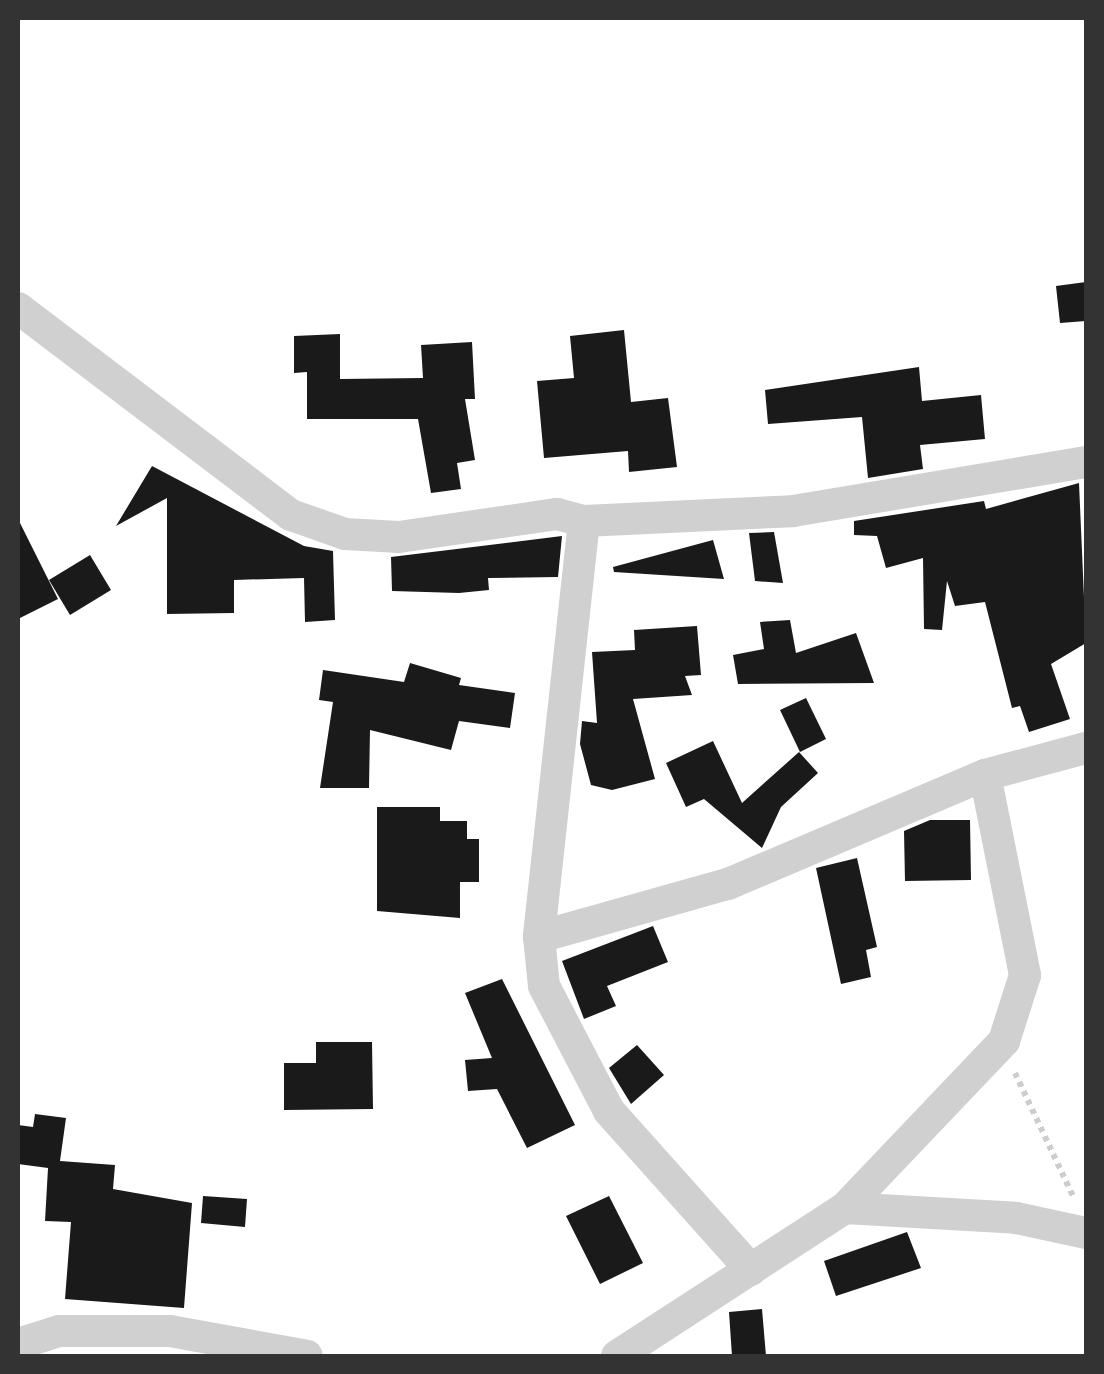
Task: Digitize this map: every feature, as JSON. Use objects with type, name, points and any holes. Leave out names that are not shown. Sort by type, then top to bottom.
[{"type":"street","points":[[18,308],[291,516],[345,534],[399,537],[503,517],[584,521],[793,511],[1086,462]]},
{"type":"street","points":[[584,521],[539,937],[544,986],[588,1080],[752,1270]]},
{"type":"street","points":[[539,937],[728,884],[984,776],[1086,748]]},
{"type":"street","points":[[618,1356],[845,1208],[1004,1041],[1024,975],[984,776]]},
{"type":"street","points":[[845,1208],[1016,1218],[1084,1232]]},
{"type":"street","points":[[18,1344],[59,1331],[170,1332],[308,1356]]},
{"type":"path","points":[[1004,1041],[1084,1232]]},
{"type":"building","points":[[1086,282],[1086,321],[1060,323],[1056,286]]},
{"type":"building","points":[[624,330],[631,402],[668,398],[677,467],[629,472],[628,451],[544,458],[537,381],[574,378],[570,336]]},
{"type":"building","points":[[340,334],[340,379],[423,378],[421,345],[472,342],[475,399],[465,399],[475,460],[457,463],[461,489],[431,493],[418,419],[307,419],[307,372],[294,373],[294,336]]},
{"type":"building","points":[[919,367],[922,401],[981,395],[985,439],[920,445],[923,469],[868,478],[862,417],[768,424],[765,390]]},
{"type":"building","points":[[152,466],[304,546],[333,551],[335,620],[305,622],[304,578],[234,580],[234,613],[167,614],[167,498],[116,526]]},
{"type":"building","points":[[1079,483],[1086,643],[1051,664],[1070,719],[1029,732],[1020,706],[1012,708],[985,602],[955,606],[947,581],[942,630],[924,629],[923,558],[886,568],[877,536],[854,535],[854,521],[984,501],[986,509]]},
{"type":"building","points":[[18,519],[58,599],[18,619]]},
{"type":"building","points":[[774,532],[783,583],[755,581],[749,533]]},
{"type":"building","points":[[562,536],[558,577],[488,578],[489,590],[459,593],[392,591],[391,557]]},
{"type":"building","points":[[713,540],[724,579],[614,572],[613,567]]},
{"type":"building","points":[[90,555],[111,590],[70,615],[49,580]]},
{"type":"building","points":[[790,620],[796,653],[856,633],[874,683],[738,684],[733,655],[764,649],[760,622]]},
{"type":"building","points":[[697,626],[701,675],[685,676],[692,695],[633,699],[655,779],[612,790],[591,785],[580,744],[582,721],[597,723],[592,652],[635,650],[634,630]]},
{"type":"building","points":[[410,663],[461,678],[459,685],[515,693],[510,728],[459,721],[451,750],[370,730],[369,788],[320,788],[333,702],[319,700],[323,670],[404,682]]},
{"type":"building","points":[[806,698],[826,739],[800,752],[780,710]]},
{"type":"building","points":[[713,741],[742,803],[799,752],[818,773],[781,807],[762,848],[704,799],[686,807],[666,763]]},
{"type":"building","points":[[377,807],[440,807],[440,821],[467,821],[467,839],[479,839],[479,882],[460,882],[460,918],[377,911]]},
{"type":"building","points":[[930,820],[970,820],[971,880],[905,881],[904,831]]},
{"type":"building","points":[[857,858],[877,947],[866,950],[871,977],[841,984],[816,868]]},
{"type":"building","points":[[653,926],[668,962],[607,986],[616,1006],[584,1019],[562,961]]},
{"type":"building","points":[[502,979],[575,1125],[527,1148],[497,1089],[468,1091],[465,1060],[492,1058],[465,993]]},
{"type":"building","points":[[316,1042],[372,1042],[373,1109],[284,1110],[284,1063],[316,1063]]},
{"type":"building","points":[[637,1045],[664,1075],[631,1104],[609,1068]]},
{"type":"building","points":[[35,1114],[66,1118],[60,1161],[115,1165],[113,1189],[192,1203],[184,1308],[65,1299],[71,1222],[45,1221],[48,1168],[18,1164],[18,1125],[33,1127]]},
{"type":"building","points":[[203,1196],[247,1199],[245,1227],[201,1223]]},
{"type":"building","points":[[609,1196],[643,1263],[600,1284],[566,1216]]},
{"type":"building","points":[[907,1232],[921,1268],[836,1296],[824,1261]]},
{"type":"building","points":[[762,1309],[766,1356],[732,1356],[729,1312]]}]
